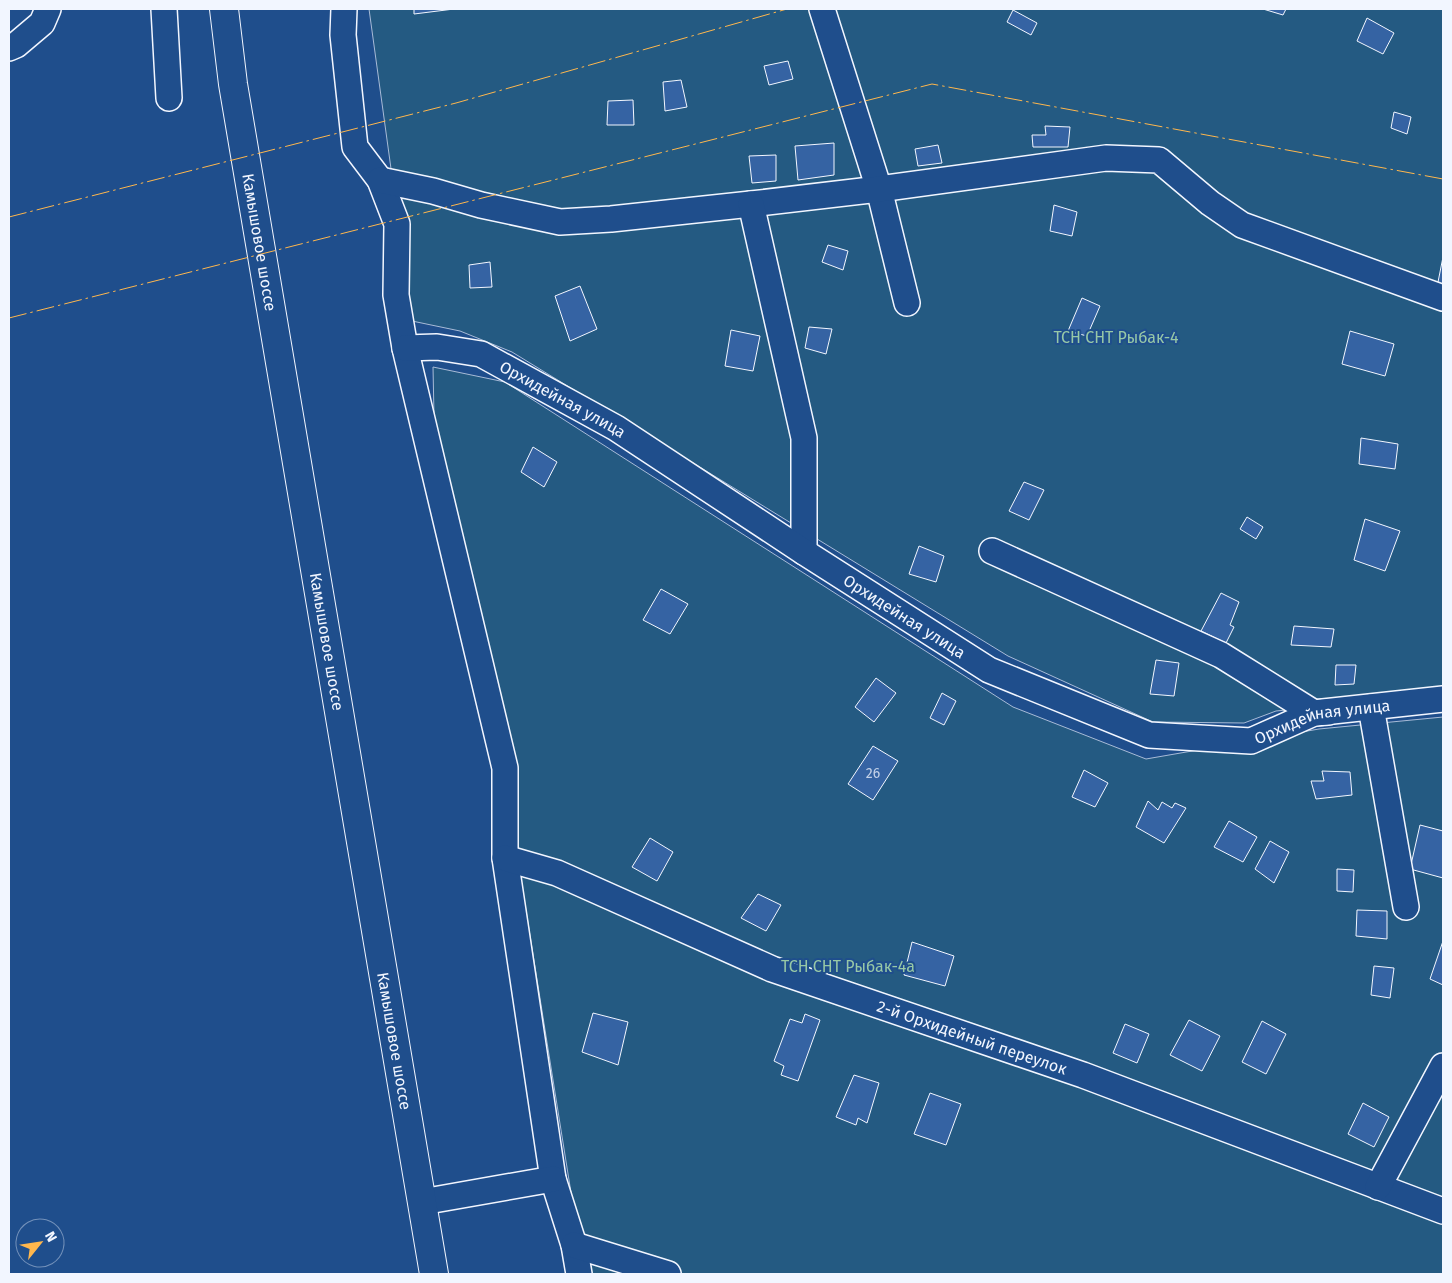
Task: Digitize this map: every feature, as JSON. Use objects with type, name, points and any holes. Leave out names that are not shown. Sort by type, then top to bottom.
[{"type":"main road","name":"Камышовое шоссе","points":[[224,9],[233,84],[434,1274]]},
{"type":"street","points":[[9,48],[16,45],[42,23],[48,9]]},
{"type":"street","points":[[164,9],[169,98]]},
{"type":"street","points":[[344,9],[343,35],[355,147],[380,180],[397,224],[396,295],[405,348],[506,768],[505,858],[553,1178],[574,1245],[579,1274]]},
{"type":"street","points":[[822,9],[879,189],[907,302]]},
{"type":"street","points":[[380,180],[560,222],[611,219],[879,189],[1106,158],[1159,160],[1210,203],[1242,225],[1443,298]]},
{"type":"street","points":[[751,204],[804,438],[804,552]]},
{"type":"street","name":"Орхидейная улица","points":[[405,348],[437,347],[481,354],[616,428],[804,552],[989,670],[1149,735],[1251,741],[1314,713],[1443,701]]},
{"type":"street","points":[[992,551],[1221,655],[1314,713],[1443,701]]},
{"type":"street","points":[[1371,707],[1406,907]]},
{"type":"street","name":"2-й Орхидейный переулок","points":[[505,858],[557,873],[772,969],[1083,1075],[1443,1211]]},
{"type":"street","points":[[1378,1187],[1443,1066]]},
{"type":"street","points":[[422,1202],[553,1178]]},
{"type":"street","points":[[574,1245],[668,1274]]},
{"type":"green space","name":"ТСН СНТ Рыбак-4","points":[[369,9],[1443,9],[1443,695],[1276,711],[1244,723],[1153,722],[1008,656],[512,352],[460,331],[412,321]]},
{"type":"green space","name":"ТСН СНТ Рыбак-4а","points":[[433,367],[505,382],[1013,707],[1146,759],[1319,729],[1443,717],[1443,1274],[584,1274],[524,898],[434,416]]},
{"type":"building","points":[[414,9],[454,9],[414,14]]},
{"type":"building","points":[[1263,9],[1286,9],[1283,15]]},
{"type":"building","points":[[1013,10],[1037,23],[1031,35],[1007,22]]},
{"type":"building","points":[[1367,18],[1394,33],[1383,54],[1357,41]]},
{"type":"building","points":[[788,61],[793,79],[769,85],[764,66]]},
{"type":"building","points":[[681,80],[687,107],[665,111],[663,82]]},
{"type":"building","points":[[633,100],[634,125],[607,125],[608,101]]},
{"type":"building","points":[[1394,112],[1411,117],[1407,134],[1391,128]]},
{"type":"building","points":[[1045,126],[1070,127],[1068,147],[1033,147],[1032,135],[1046,135]]},
{"type":"building","points":[[834,143],[834,175],[798,180],[795,146]]},
{"type":"building","points":[[938,145],[942,163],[918,166],[915,149]]},
{"type":"building","points":[[776,155],[776,181],[752,183],[749,156]]},
{"type":"building","points":[[1054,205],[1077,212],[1072,236],[1050,231]]},
{"type":"building","points":[[828,245],[848,251],[843,270],[822,262]]},
{"type":"building","points":[[1443,257],[1443,288],[1437,287]]},
{"type":"building","points":[[490,262],[492,287],[470,288],[469,265]]},
{"type":"building","points":[[580,286],[597,329],[570,341],[555,296]]},
{"type":"building","points":[[1082,298],[1100,306],[1087,336],[1068,331]]},
{"type":"building","points":[[809,327],[832,329],[826,354],[805,348]]},
{"type":"building","points":[[731,330],[760,336],[753,371],[725,366]]},
{"type":"building","points":[[1350,331],[1394,344],[1385,376],[1342,364]]},
{"type":"building","points":[[1361,438],[1398,444],[1395,469],[1359,464]]},
{"type":"building","points":[[533,447],[557,462],[544,487],[521,472]]},
{"type":"building","points":[[1024,482],[1044,490],[1029,520],[1009,511]]},
{"type":"building","points":[[1247,517],[1263,527],[1256,539],[1240,529]]},
{"type":"building","points":[[1365,519],[1400,531],[1385,571],[1354,560]]},
{"type":"building","points":[[919,546],[944,556],[936,582],[909,574]]},
{"type":"building","points":[[661,589],[688,604],[670,634],[643,620]]},
{"type":"building","points":[[1221,593],[1239,602],[1230,625],[1234,627],[1226,643],[1201,631]]},
{"type":"building","points":[[1294,626],[1334,629],[1331,647],[1291,645]]},
{"type":"building","points":[[1156,660],[1179,663],[1174,696],[1150,694]]},
{"type":"building","points":[[1336,665],[1356,665],[1354,684],[1335,685]]},
{"type":"building","points":[[876,678],[896,693],[874,722],[855,707]]},
{"type":"building","points":[[942,693],[956,701],[944,725],[930,718]]},
{"type":"building","points":[[873,746],[898,761],[873,800],[848,784]]},
{"type":"building","points":[[1084,770],[1108,783],[1095,807],[1072,797]]},
{"type":"building","points":[[1322,771],[1350,772],[1352,795],[1316,799],[1311,781],[1324,781]]},
{"type":"building","points":[[1148,801],[1158,810],[1162,802],[1172,808],[1175,803],[1186,808],[1164,843],[1136,827]]},
{"type":"building","points":[[1229,821],[1257,837],[1243,862],[1214,847]]},
{"type":"building","points":[[1420,825],[1443,831],[1443,878],[1410,869]]},
{"type":"building","points":[[650,838],[673,852],[657,881],[632,867]]},
{"type":"building","points":[[1270,841],[1289,852],[1274,883],[1255,869]]},
{"type":"building","points":[[1337,869],[1354,870],[1353,892],[1337,891]]},
{"type":"building","points":[[758,894],[781,905],[766,931],[741,918]]},
{"type":"building","points":[[1357,910],[1387,911],[1387,939],[1356,936]]},
{"type":"building","points":[[1443,941],[1443,985],[1430,979]]},
{"type":"building","points":[[912,942],[954,956],[945,986],[904,975]]},
{"type":"building","points":[[1374,966],[1394,968],[1390,998],[1371,995]]},
{"type":"building","points":[[593,1013],[628,1022],[618,1065],[582,1052]]},
{"type":"building","points":[[805,1014],[820,1020],[798,1081],[781,1075],[784,1066],[774,1061],[790,1019],[802,1023]]},
{"type":"building","points":[[1189,1020],[1220,1036],[1202,1071],[1170,1055]]},
{"type":"building","points":[[1262,1021],[1286,1034],[1266,1074],[1242,1062]]},
{"type":"building","points":[[1125,1024],[1149,1034],[1137,1063],[1113,1053]]},
{"type":"building","points":[[854,1075],[879,1083],[867,1123],[858,1118],[856,1125],[836,1117]]},
{"type":"building","points":[[930,1093],[961,1104],[946,1145],[914,1134]]},
{"type":"building","points":[[1363,1103],[1389,1117],[1374,1147],[1348,1134]]},
{"type":"power","points":[[9,217],[456,103],[787,9]]},
{"type":"power","points":[[9,318],[932,84],[1443,179]]}]
